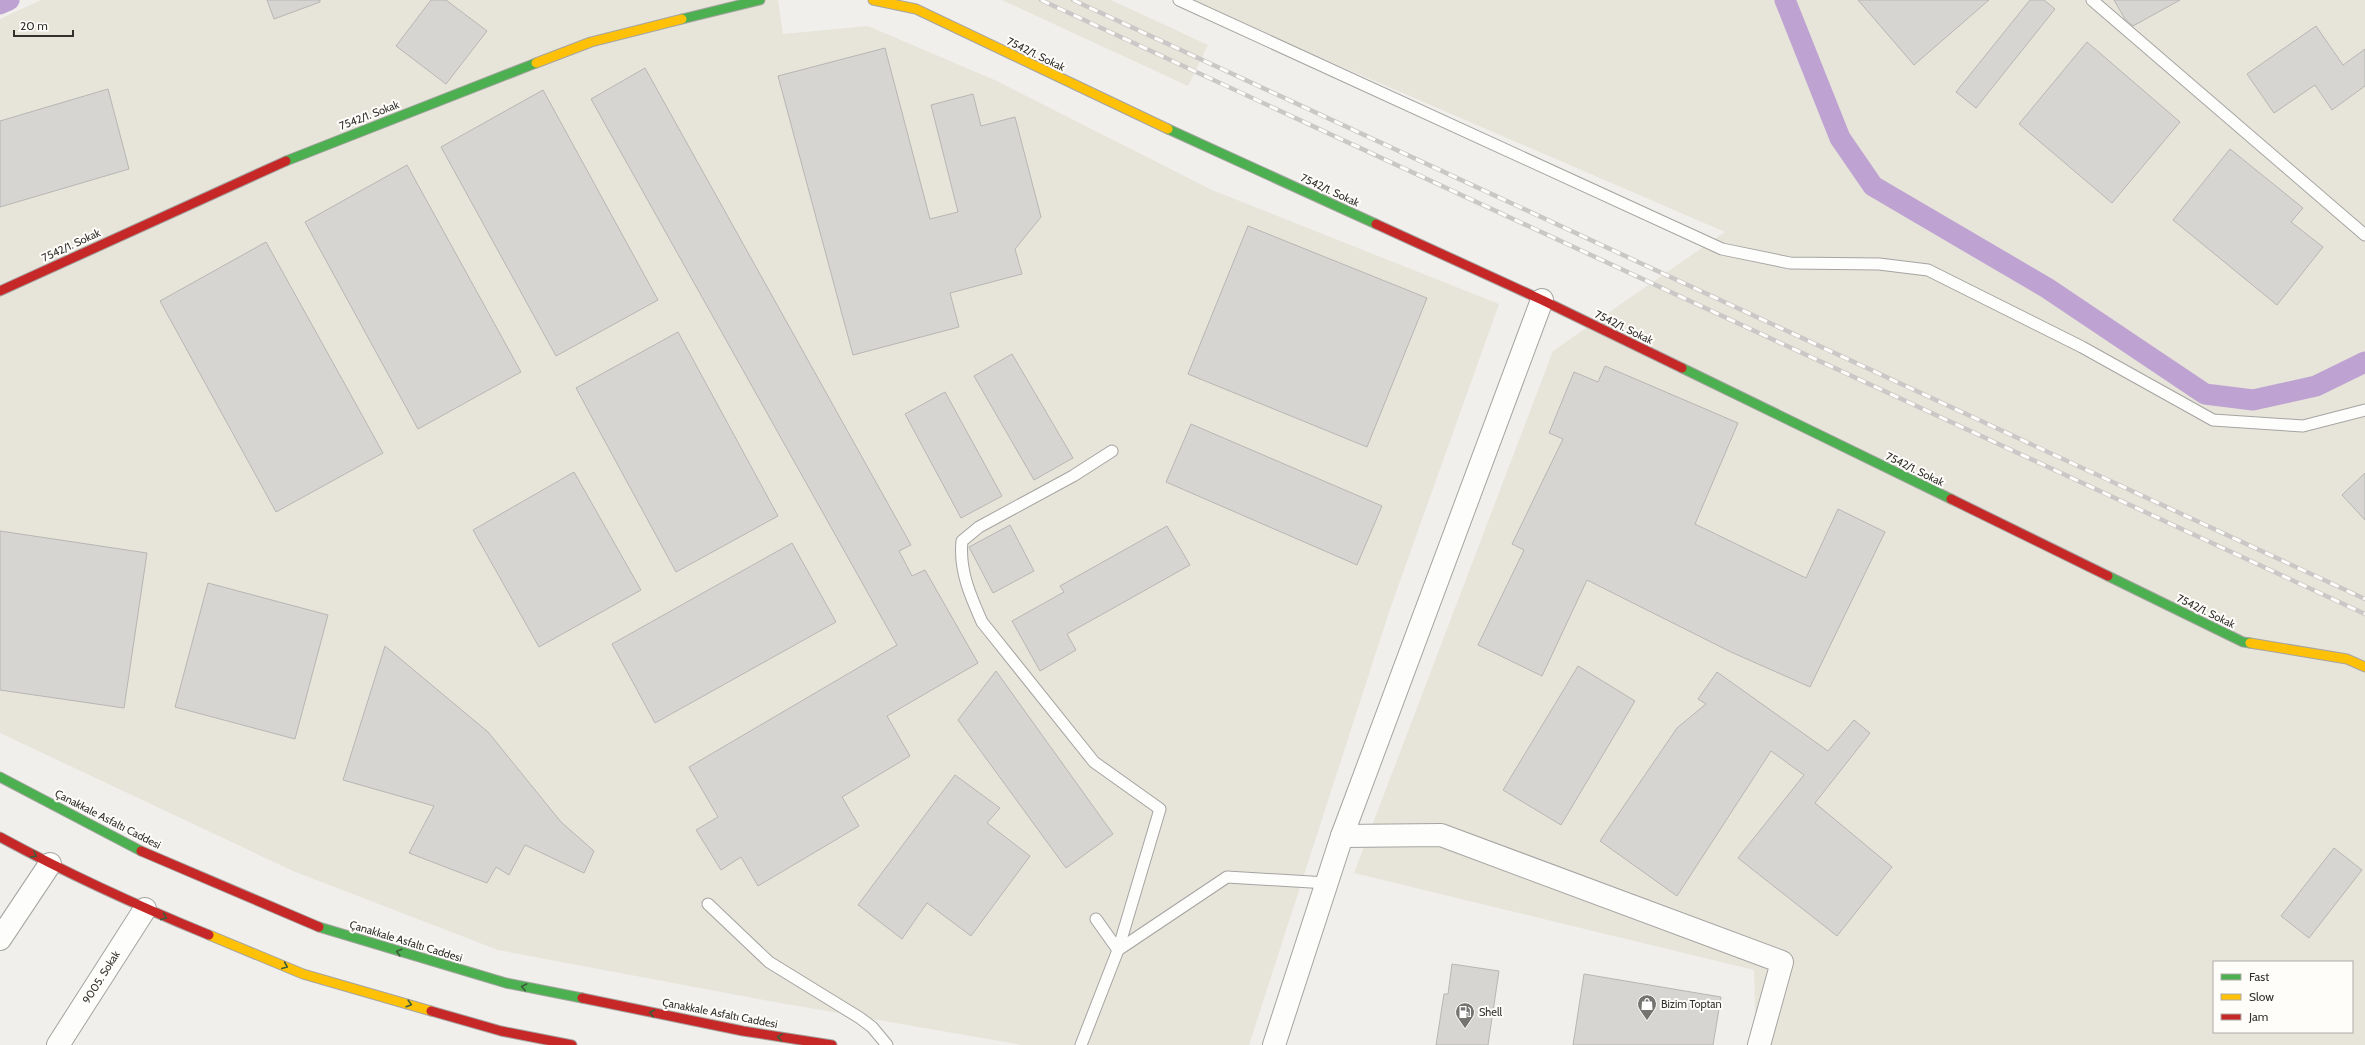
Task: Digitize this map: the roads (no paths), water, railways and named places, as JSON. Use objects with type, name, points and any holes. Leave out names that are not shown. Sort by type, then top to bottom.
[{"type":"main road","name":"7542/1. Sokak","points":[[0,292],[307,151],[343,137],[591,42],[760,0]]},
{"type":"main road","name":"7542/1. Sokak","points":[[873,0],[916,9],[1126,110],[1542,300],[2243,642],[2347,659],[2365,667]]},
{"type":"main road","name":"Çanakkale Asfaltı Caddesi","points":[[0,777],[137,849],[315,926],[506,983],[743,1031],[832,1045]]},
{"type":"main road","points":[[0,837],[50,864],[145,909],[303,974],[501,1031],[572,1045]]},
{"type":"street","points":[[1274,1045],[1342,836],[1542,300]]},
{"type":"street","points":[[1342,836],[1441,835],[1782,962],[1759,1045]]},
{"type":"street","points":[[0,939],[50,864]]},
{"type":"street","name":"9005. Sokak","points":[[58,1045],[145,909]]},
{"type":"lane","points":[[1179,0],[1722,249],[1790,262],[1879,264],[1928,270],[2082,346],[2212,420],[2303,426],[2365,410]]},
{"type":"lane","points":[[2092,0],[2299,176],[2365,235]]},
{"type":"lane","points":[[1081,1045],[1118,950],[1160,810],[1094,762],[982,622],[971,599],[960,558],[962,541],[978,527],[1073,476],[1112,451]]},
{"type":"lane","points":[[1118,950],[1226,877],[1327,883]]},
{"type":"lane","points":[[708,904],[769,962],[801,984],[855,1015],[872,1027],[887,1045]]},
{"type":"lane","points":[[1096,919],[1118,950]]},
{"type":"waterway","points":[[0,4],[9,0]]},
{"type":"waterway","points":[[1785,0],[1840,138],[1873,186],[2047,288],[2205,394],[2253,400],[2316,386],[2365,362]]},
{"type":"railway","points":[[1041,0],[2365,614]]},
{"type":"railway","points":[[1073,0],[2365,599]]},
{"type":"place","name":"Bizim Toptan","points":[[1647,1021]]},
{"type":"place","name":"Shell","points":[[1465,1029]]}]
